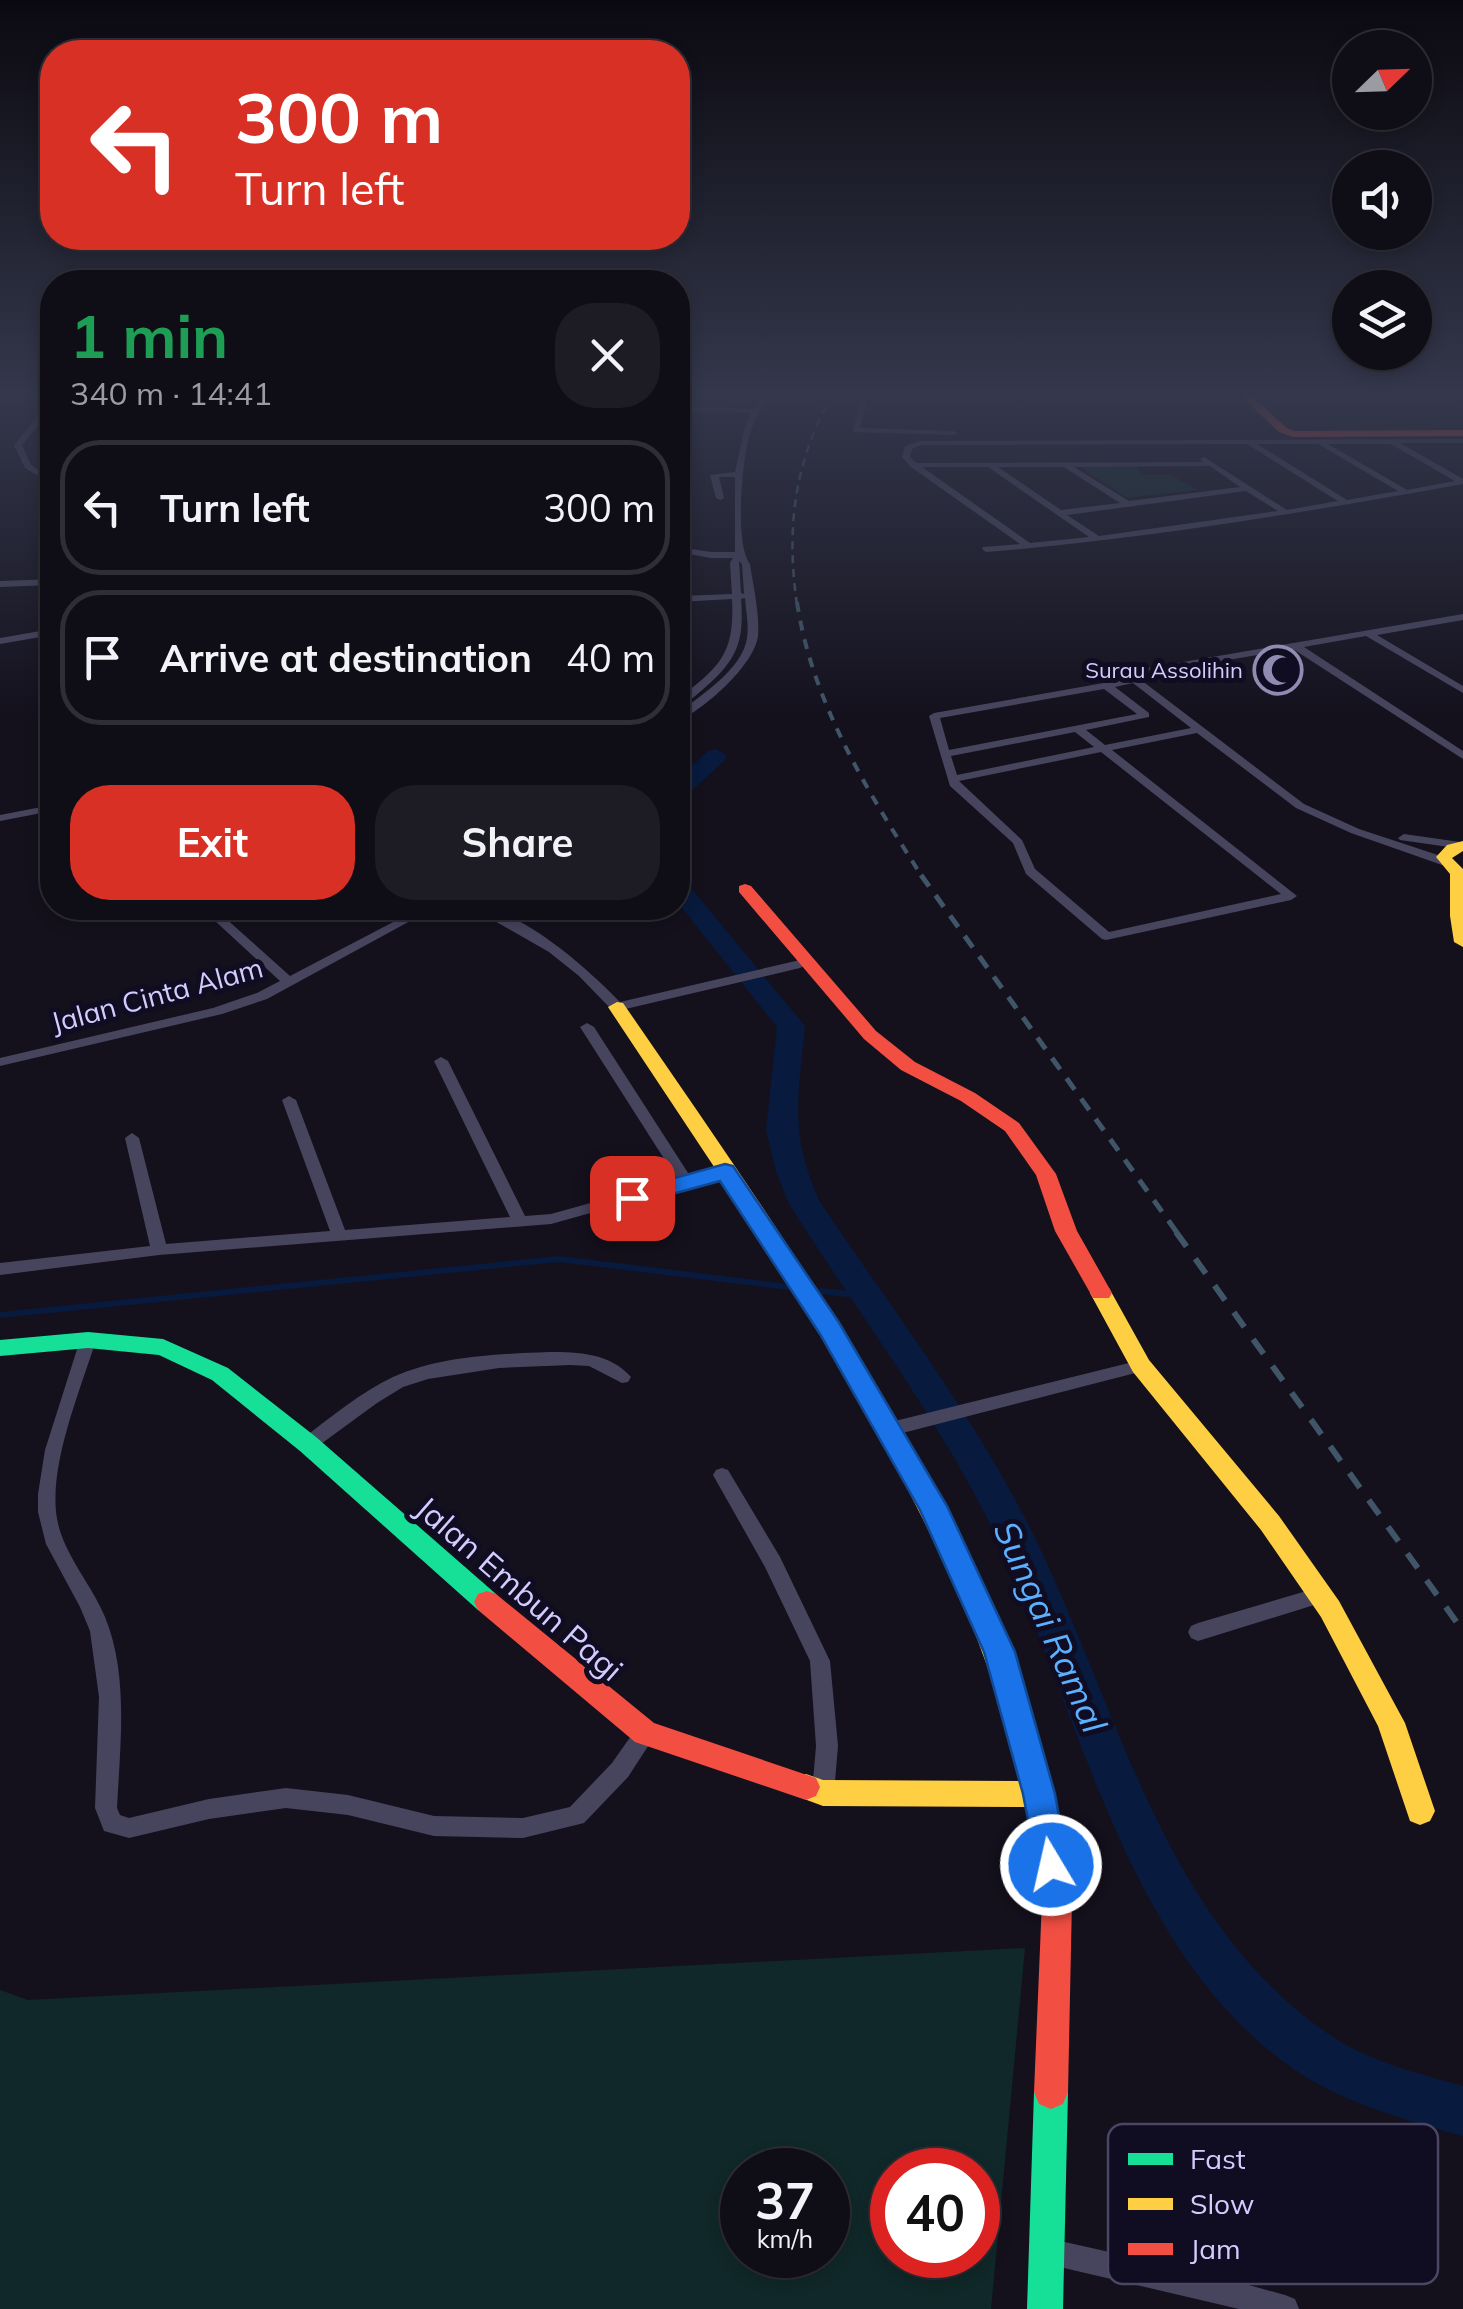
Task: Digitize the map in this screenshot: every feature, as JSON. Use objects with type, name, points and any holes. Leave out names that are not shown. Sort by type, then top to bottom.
[{"type":"street","points":[[690,695],[714,676],[735,648],[738,503]]},
{"type":"street","points":[[968,503],[1029,546]]},
{"type":"street","points":[[1044,503],[1098,540]]},
{"type":"street","points":[[1060,514],[1126,503]]},
{"type":"street","points":[[1269,503],[1284,512]]},
{"type":"street","points":[[986,549],[1098,540],[1355,503]]},
{"type":"street","points":[[690,552],[739,555]]},
{"type":"street","points":[[690,708],[733,674],[750,648],[750,596],[746,564],[739,555]]},
{"type":"street","points":[[0,584],[40,582]]},
{"type":"street","points":[[690,599],[750,596]]},
{"type":"street","points":[[1458,861],[1354,831],[1300,806],[1197,724],[1148,677],[1463,617]]},
{"type":"street","points":[[1442,620],[1463,632]]},
{"type":"street","points":[[1367,633],[1463,690]]},
{"type":"street","points":[[0,642],[40,634]]},
{"type":"street","points":[[1078,729],[1292,896],[1106,936],[1030,871],[1018,842],[952,779],[934,716],[1135,680],[1142,672],[1296,646],[1463,756]]},
{"type":"street","points":[[1135,680],[1332,813],[1458,861]]},
{"type":"street","points":[[945,754],[1145,715],[1105,684]]},
{"type":"street","points":[[952,779],[1197,724]]},
{"type":"street","points":[[0,818],[40,810]]},
{"type":"street","points":[[1458,861],[1458,916],[1463,942]]},
{"type":"street","points":[[745,889],[870,1036],[908,1066],[968,1096],[1012,1127],[1046,1174],[1066,1230],[1141,1366],[1228,1469],[1320,1596],[1391,1724],[1420,1811]]},
{"type":"street","points":[[220,920],[290,984]]},
{"type":"street","name":"Jalan Cinta Alam","points":[[0,1062],[217,1011],[290,984],[406,920]]},
{"type":"street","points":[[504,920],[545,939],[574,961],[617,1007],[798,1278],[890,1429],[965,1572],[999,1652],[1039,1794],[1057,1900],[1045,2309]]},
{"type":"street","points":[[617,1007],[804,963]]},
{"type":"street","points":[[587,1027],[686,1182]]},
{"type":"street","points":[[441,1061],[520,1221]]},
{"type":"street","points":[[289,1100],[339,1234]]},
{"type":"street","points":[[132,1138],[159,1250]]},
{"type":"street","points":[[0,1269],[159,1250],[551,1219],[725,1172]]},
{"type":"street","points":[[88,1340],[50,1474],[46,1512],[56,1548],[99,1628],[111,1695],[106,1808],[112,1824],[129,1828],[210,1809],[286,1798],[348,1805],[434,1826],[523,1828],[576,1816],[620,1770],[645,1733]]},
{"type":"street","name":"Jalan Embun Pagi","points":[[0,1348],[88,1340],[163,1347],[220,1374],[308,1444],[547,1656],[645,1733],[823,1793],[1039,1794]]},
{"type":"street","points":[[308,1444],[378,1393],[427,1374],[560,1359],[592,1361],[622,1376]]},
{"type":"street","points":[[890,1429],[1141,1366]]},
{"type":"street","points":[[722,1474],[773,1564],[820,1661],[828,1746],[823,1793]]},
{"type":"street","points":[[1198,1632],[1320,1596]]},
{"type":"street","points":[[1047,2251],[1108,2265]]},
{"type":"street","points":[[1194,2284],[1285,2309]]},
{"type":"green space","points":[[1025,1948],[1000,2213],[1000,2148],[870,2148],[870,2278],[994,2278],[991,2309],[0,2309],[0,1990],[28,2000]]},
{"type":"waterway","name":"Sungai Ramal","points":[[690,780],[716,756]]},
{"type":"waterway","name":"Sungai Ramal","points":[[690,903],[791,1026],[781,1130],[791,1172],[805,1204],[1001,1509],[1052,1620],[1116,1780],[1154,1859],[1197,1933],[1249,1998],[1313,2053],[1390,2092],[1463,2111]]},
{"type":"waterway","points":[[0,1315],[559,1259],[788,1287]]},
{"type":"waterway","points":[[821,1291],[865,1296]]},
{"type":"railway","points":[[795,503],[792,550],[797,605]]},
{"type":"railway","points":[[797,602],[815,676],[829,712],[863,780],[922,876]]},
{"type":"railway","points":[[922,876],[1178,1234]]},
{"type":"railway","points":[[1176,1232],[1463,1631]]},
{"type":"traffic: fast","points":[[0,1348],[88,1340],[163,1347],[220,1374],[308,1444],[487,1602]]},
{"type":"traffic: fast","points":[[1045,2309],[1051,2092]]},
{"type":"traffic: slow","points":[[1463,846],[1453,848],[1444,857],[1450,868],[1463,875]]},
{"type":"traffic: slow","points":[[1458,873],[1458,916],[1463,942]]},
{"type":"traffic: slow","points":[[617,1007],[777,1246],[890,1430],[973,1592],[1011,1695]]},
{"type":"traffic: slow","points":[[1101,1293],[1141,1366],[1270,1523],[1330,1609],[1391,1723],[1420,1811]]},
{"type":"traffic: slow","points":[[806,1787],[823,1793],[1039,1794]]},
{"type":"traffic: jam","points":[[745,889],[870,1035],[908,1066],[968,1097],[1012,1127],[1046,1174],[1066,1231],[1101,1293]]},
{"type":"traffic: jam","points":[[487,1602],[645,1733],[806,1787]]},
{"type":"traffic: jam","points":[[1011,1695],[1039,1794],[1057,1900],[1051,2092]]},
{"type":"place","name":"Surau Assolihin","points":[[1278,670]]},
{"type":"route","points":[[632,1198],[725,1172],[798,1278],[890,1429],[965,1572],[999,1652],[1039,1794],[1051,1865]]}]
